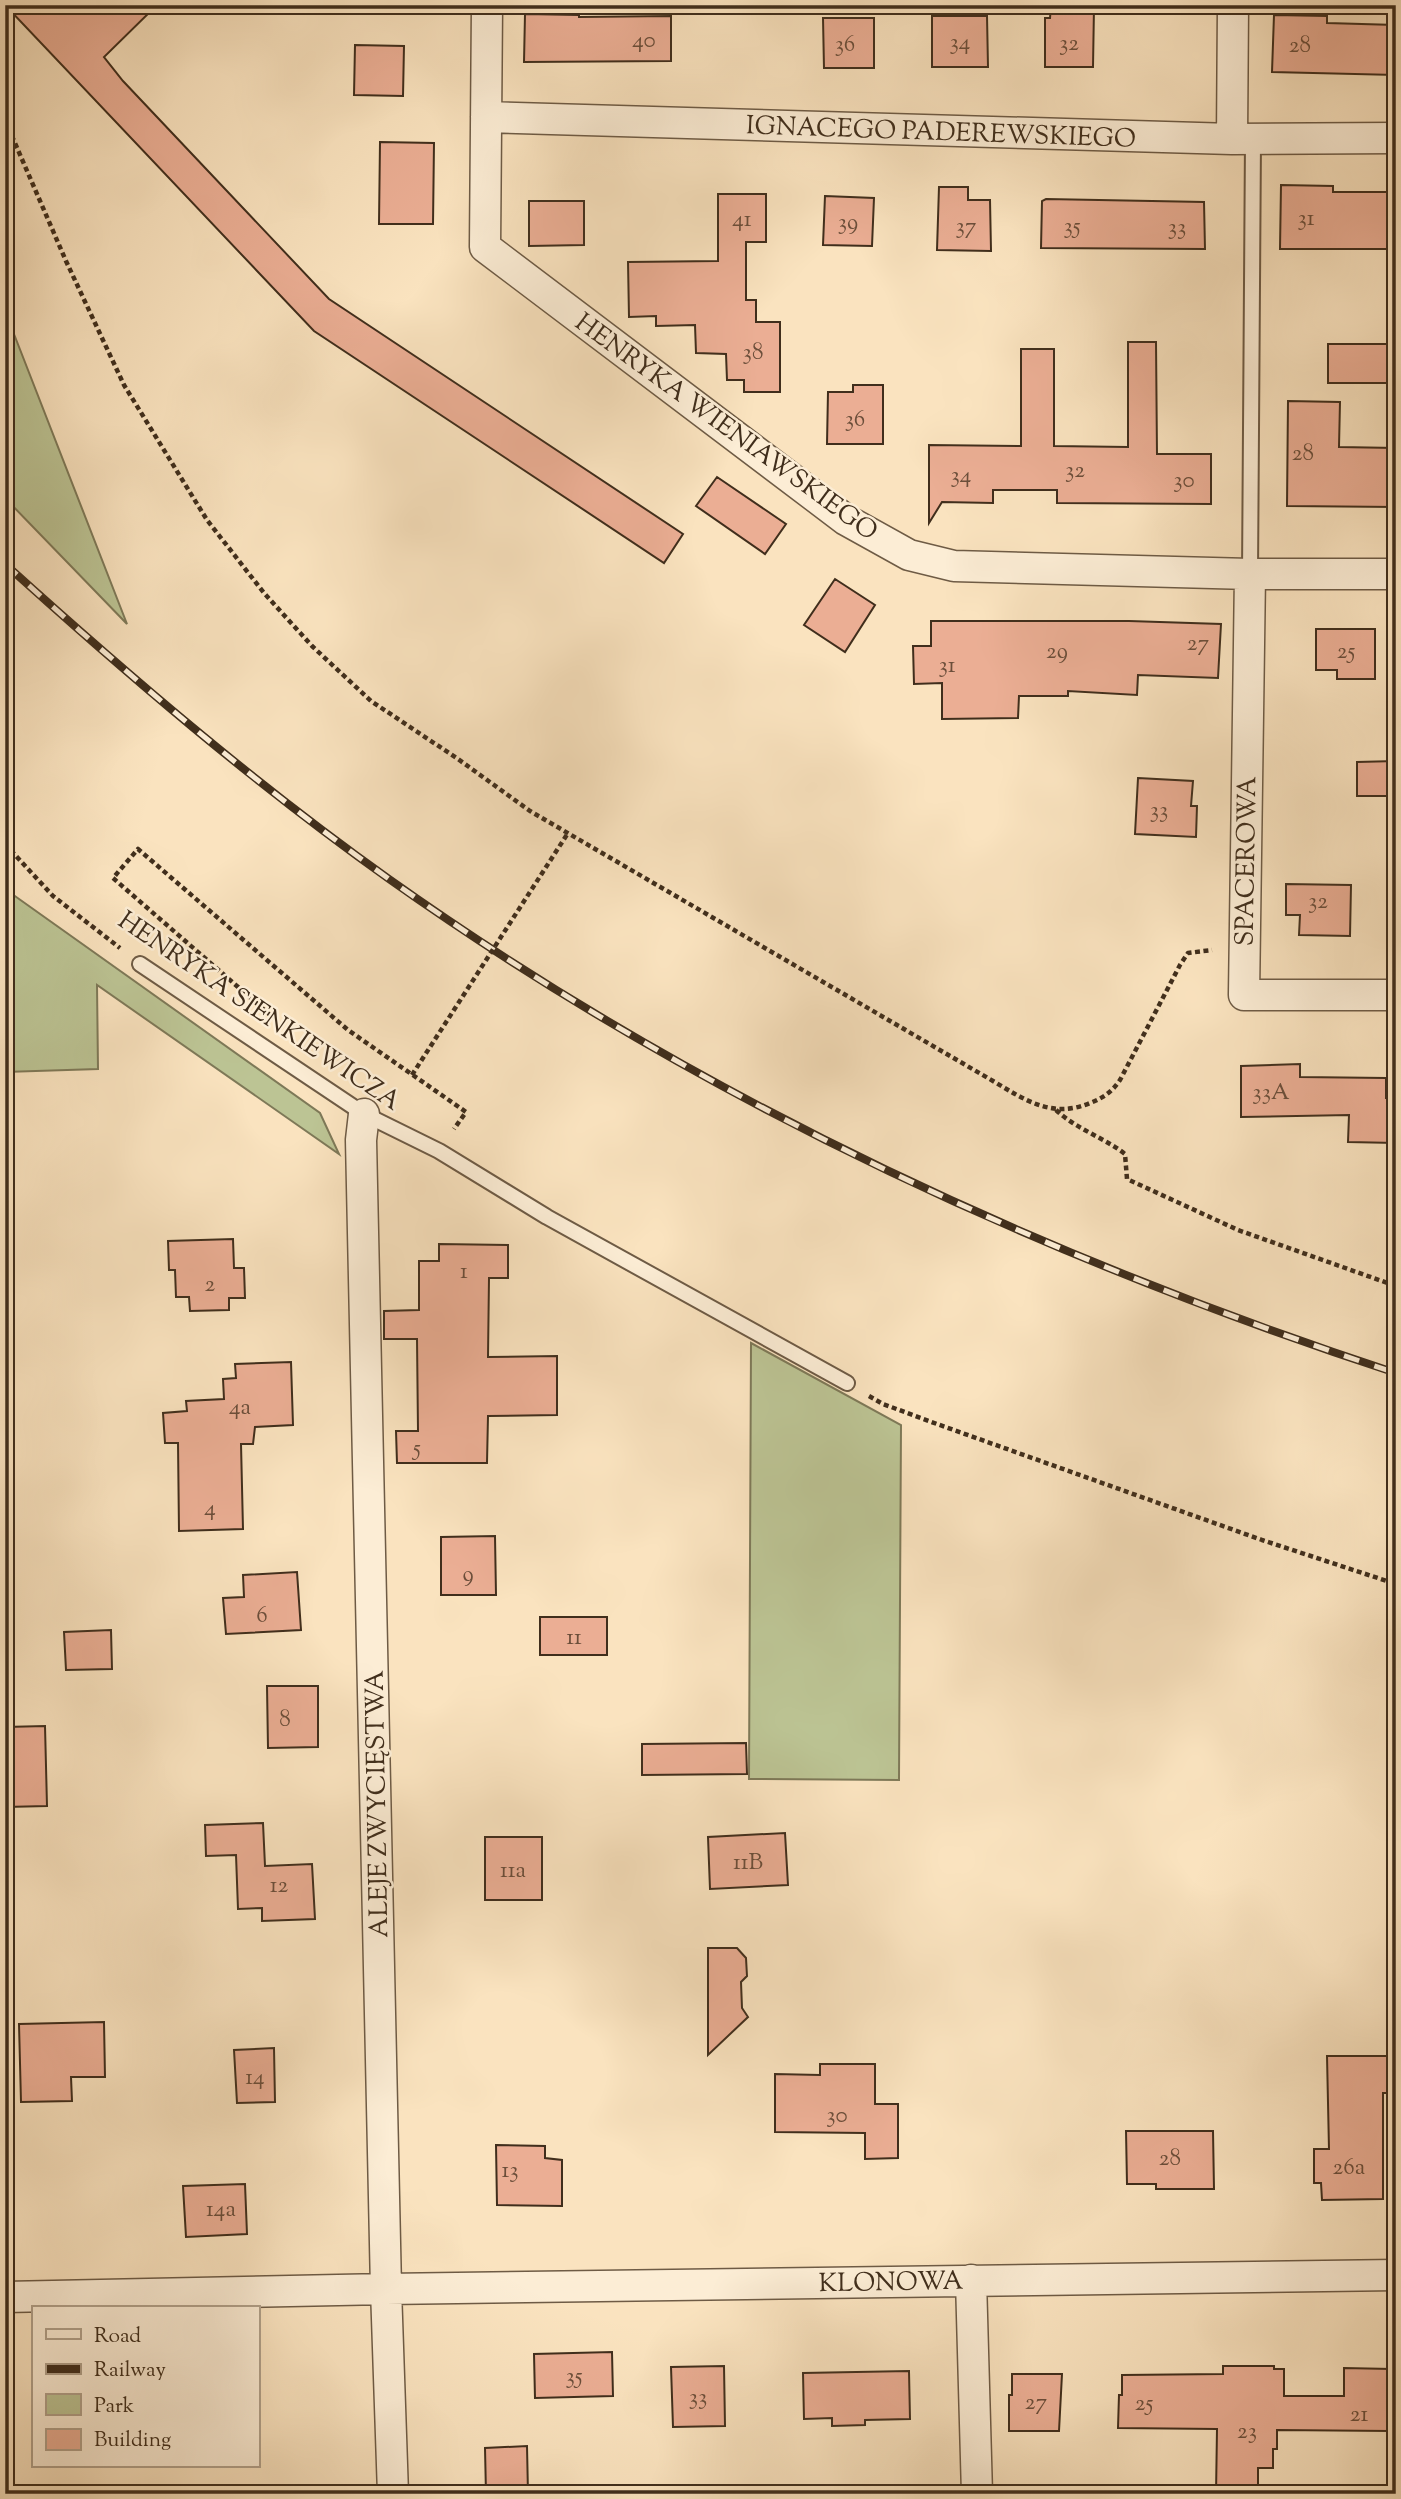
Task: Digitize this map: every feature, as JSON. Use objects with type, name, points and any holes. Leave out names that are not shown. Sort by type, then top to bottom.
[{"type":"street","name":"HENRYKA WIENIAWSKIEGO","points":[[487,5],[485,247],[846,520],[909,555],[954,566],[1250,574],[1396,574]]},
{"type":"street","points":[[1233,5],[1242,139]]},
{"type":"street","name":"IGNACEGO PADEREWSKIEGO","points":[[486,117],[1242,139],[1396,138]]},
{"type":"street","name":"SPACEROWA","points":[[1250,574],[1244,995],[1396,995]]},
{"type":"street","name":"ALEJE ZWYCIĘSTWA","points":[[364,1114],[362,1154],[386,2288],[393,2494]]},
{"type":"street","name":"KLONOWA","points":[[5,2297],[386,2288],[1396,2275]]},
{"type":"street","points":[[971,2280],[977,2494]]},
{"type":"lane","points":[[1242,139],[1250,574]]},
{"type":"lane","name":"HENRYKA SIENKIEWICZA","points":[[140,964],[364,1114],[439,1151],[506,1194],[847,1383]]},
{"type":"path","points":[[5,120],[66,261],[124,384],[207,520],[256,583],[312,646],[371,701],[530,811],[1032,1104],[1056,1110],[1072,1110],[1111,1092],[1188,953],[1199,950],[1244,950]]},
{"type":"path","points":[[412,1074],[568,833]]},
{"type":"path","name":"HENRYKA SIENKIEWICZA","points":[[5,844],[53,896],[140,964]]},
{"type":"path","points":[[248,995],[113,878],[138,849],[366,1044],[466,1112],[452,1133]]},
{"type":"path","points":[[1056,1110],[1071,1123],[1106,1140],[1125,1154],[1127,1179],[1238,1230],[1396,1286]]},
{"type":"path","points":[[847,1383],[883,1404],[937,1424],[1262,1540],[1396,1584]]},
{"type":"green space","points":[[5,311],[127,624],[5,498]]},
{"type":"green space","points":[[5,889],[320,1113],[339,1154],[97,985],[98,1069],[5,1072]]},
{"type":"green space","points":[[751,1343],[901,1425],[899,1780],[749,1779]]},
{"type":"building","points":[[5,5],[157,5],[104,57],[123,81],[329,299],[683,534],[664,563],[314,331]]},
{"type":"building","points":[[1051,6],[1094,7],[1093,67],[1045,67],[1045,18],[1050,18]]},
{"type":"building","points":[[525,14],[579,17],[671,16],[671,61],[524,62]]},
{"type":"building","points":[[1274,15],[1327,16],[1327,23],[1396,25],[1396,75],[1272,72]]},
{"type":"building","points":[[932,16],[987,16],[988,67],[932,67]]},
{"type":"building","points":[[823,18],[874,18],[874,68],[824,68]]},
{"type":"building","points":[[355,45],[404,46],[403,96],[354,95]]},
{"type":"building","points":[[380,142],[434,143],[433,224],[379,224]]},
{"type":"building","points":[[1281,185],[1333,186],[1333,192],[1396,192],[1396,249],[1280,249]]},
{"type":"building","points":[[939,187],[968,187],[968,200],[990,200],[991,251],[937,250]]},
{"type":"building","points":[[718,194],[766,194],[766,242],[746,242],[746,300],[756,300],[756,322],[780,322],[780,392],[744,392],[744,380],[727,380],[726,354],[696,353],[695,325],[656,326],[656,316],[629,317],[628,262],[718,261]]},
{"type":"building","points":[[825,196],[874,198],[872,246],[823,245]]},
{"type":"building","points":[[529,201],[584,201],[584,245],[529,246]]},
{"type":"building","points":[[1042,201],[1204,202],[1205,249],[1041,248]]},
{"type":"building","points":[[1128,342],[1156,342],[1157,454],[1211,454],[1211,504],[1057,503],[1057,490],[993,490],[993,503],[942,502],[929,523],[929,445],[1021,446],[1021,349],[1054,349],[1054,446],[1128,447]]},
{"type":"building","points":[[1328,344],[1396,344],[1396,383],[1328,383]]},
{"type":"building","points":[[853,385],[883,385],[883,444],[827,444],[828,392],[853,392]]},
{"type":"building","points":[[1288,401],[1340,402],[1339,447],[1396,448],[1396,507],[1287,506]]},
{"type":"building","points":[[717,477],[786,524],[765,554],[696,506]]},
{"type":"building","points":[[835,579],[875,605],[845,652],[804,625]]},
{"type":"building","points":[[931,621],[1221,624],[1218,678],[1138,675],[1137,695],[1068,691],[1068,696],[1019,696],[1018,718],[942,719],[942,683],[914,684],[913,646],[931,646]]},
{"type":"building","points":[[1316,629],[1375,629],[1375,679],[1337,679],[1337,670],[1316,670]]},
{"type":"building","points":[[1396,761],[1396,796],[1357,796],[1357,762]]},
{"type":"building","points":[[1138,778],[1193,781],[1191,806],[1197,806],[1196,837],[1135,834]]},
{"type":"building","points":[[1286,884],[1351,885],[1350,936],[1299,935],[1300,915],[1286,915]]},
{"type":"building","points":[[1300,1064],[1300,1077],[1386,1078],[1386,1098],[1396,1098],[1396,1143],[1348,1142],[1349,1115],[1241,1117],[1241,1066]]},
{"type":"building","points":[[233,1239],[234,1268],[244,1268],[245,1298],[229,1298],[229,1310],[190,1311],[189,1297],[176,1297],[175,1270],[169,1270],[168,1241]]},
{"type":"building","points":[[439,1244],[508,1245],[508,1278],[489,1278],[488,1357],[557,1356],[557,1415],[488,1416],[487,1463],[397,1463],[396,1431],[418,1431],[417,1339],[384,1339],[384,1311],[419,1310],[419,1261],[439,1261]]},
{"type":"building","points":[[291,1362],[293,1425],[255,1427],[253,1444],[241,1444],[243,1529],[179,1531],[178,1443],[165,1443],[163,1413],[187,1411],[186,1401],[224,1399],[223,1379],[236,1378],[235,1364]]},
{"type":"building","points":[[495,1536],[496,1595],[441,1595],[441,1537]]},
{"type":"building","points":[[297,1572],[301,1630],[226,1634],[223,1598],[244,1597],[243,1575]]},
{"type":"building","points":[[540,1617],[607,1617],[607,1655],[540,1655]]},
{"type":"building","points":[[111,1630],[112,1669],[66,1670],[64,1632]]},
{"type":"building","points":[[267,1686],[318,1686],[318,1747],[268,1748]]},
{"type":"building","points":[[45,1726],[47,1806],[5,1807],[5,1727]]},
{"type":"building","points":[[746,1743],[747,1774],[642,1775],[642,1744]]},
{"type":"building","points":[[263,1823],[265,1866],[312,1864],[315,1919],[262,1921],[262,1908],[238,1909],[236,1855],[206,1856],[205,1825]]},
{"type":"building","points":[[785,1833],[788,1885],[710,1889],[708,1837]]},
{"type":"building","points":[[485,1837],[542,1837],[542,1900],[485,1900]]},
{"type":"building","points":[[708,1948],[737,1948],[746,1958],[747,1976],[741,1982],[742,2008],[748,2017],[708,2055]]},
{"type":"building","points":[[104,2022],[105,2077],[71,2077],[72,2101],[21,2102],[19,2024]]},
{"type":"building","points":[[274,2048],[275,2102],[237,2103],[234,2050]]},
{"type":"building","points":[[1327,2056],[1396,2056],[1396,2093],[1383,2093],[1383,2199],[1322,2200],[1321,2183],[1314,2183],[1314,2149],[1329,2149]]},
{"type":"building","points":[[820,2064],[875,2064],[875,2104],[898,2104],[898,2158],[865,2159],[865,2133],[775,2132],[775,2074],[820,2075]]},
{"type":"building","points":[[1126,2131],[1213,2131],[1214,2189],[1156,2189],[1156,2184],[1127,2184]]},
{"type":"building","points":[[496,2145],[545,2146],[545,2158],[562,2160],[562,2206],[497,2205]]},
{"type":"building","points":[[245,2184],[247,2234],[186,2237],[183,2186]]},
{"type":"building","points":[[612,2352],[613,2396],[535,2398],[534,2354]]},
{"type":"building","points":[[724,2366],[725,2426],[673,2427],[671,2367]]},
{"type":"building","points":[[1223,2366],[1274,2366],[1274,2369],[1284,2369],[1284,2396],[1344,2396],[1344,2368],[1391,2369],[1390,2431],[1277,2430],[1273,2468],[1258,2468],[1258,2494],[1216,2494],[1217,2429],[1118,2428],[1122,2375],[1223,2374]]},
{"type":"building","points":[[909,2371],[910,2419],[865,2420],[865,2425],[832,2426],[832,2418],[804,2419],[803,2373]]},
{"type":"building","points":[[1012,2374],[1062,2374],[1059,2431],[1009,2431]]},
{"type":"building","points":[[527,2446],[528,2494],[486,2494],[485,2448]]},
{"type":"railway","points":[[5,564],[192,727],[289,805],[389,879],[506,958],[626,1032],[748,1100],[874,1164],[1001,1223],[1131,1277],[1396,1373]]}]
